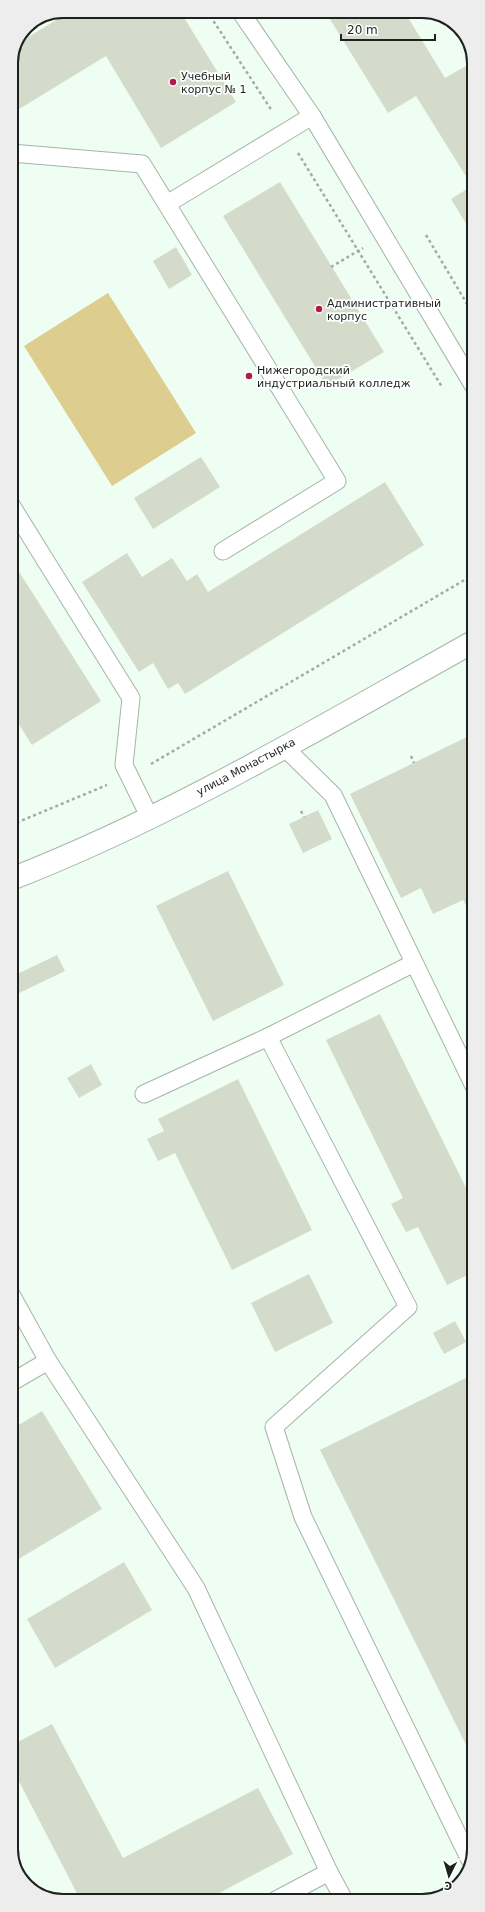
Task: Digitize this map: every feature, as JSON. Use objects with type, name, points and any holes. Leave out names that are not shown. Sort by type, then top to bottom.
[{"type":"street","name":"улица Монастырка","points":[[18,876],[53,863],[150,818],[284,747],[467,645]]},
{"type":"lane","points":[[245,18],[312,116],[467,375]]},
{"type":"lane","points":[[167,204],[312,116]]},
{"type":"lane","points":[[18,154],[142,164],[337,481],[223,551]]},
{"type":"lane","points":[[18,516],[131,698],[124,765],[150,818]]},
{"type":"lane","points":[[284,747],[333,795],[467,1072]]},
{"type":"lane","points":[[144,1094],[268,1037],[414,963]]},
{"type":"lane","points":[[268,1037],[408,1307],[274,1427],[303,1517],[467,1854]]},
{"type":"lane","points":[[18,1307],[48,1361],[196,1588],[329,1872],[341,1894]]},
{"type":"lane","points":[[18,1378],[48,1361]]},
{"type":"lane","points":[[287,1894],[329,1872]]},
{"type":"path","points":[[212,18],[286,132],[442,387]]},
{"type":"path","points":[[426,236],[467,304]]},
{"type":"path","points":[[332,267],[369,244]]},
{"type":"path","points":[[18,822],[129,776],[467,579]]},
{"type":"path","points":[[411,756],[414,763]]},
{"type":"path","points":[[300,811],[304,817]]},
{"type":"shaded area","points":[[108,293],[196,433],[112,486],[24,346]]},
{"type":"building","name":"Учебный корпус № 1","points":[[59,18],[184,18],[236,102],[161,148],[106,56],[18,110],[18,63],[21,46],[26,39]]},
{"type":"building","points":[[329,18],[408,18],[445,78],[467,65],[467,178],[416,96],[388,113]]},
{"type":"building","name":"Административный корпус","points":[[280,182],[384,352],[327,386],[223,216]]},
{"type":"building","points":[[467,189],[467,225],[451,199]]},
{"type":"building","points":[[176,247],[192,275],[169,289],[153,261]]},
{"type":"building","points":[[201,457],[220,487],[153,529],[134,498]]},
{"type":"building","points":[[385,482],[424,545],[185,694],[178,683],[168,689],[153,663],[139,672],[82,582],[127,553],[142,577],[172,558],[187,581],[197,574],[208,592]]},
{"type":"building","points":[[18,570],[101,701],[32,745],[18,723]]},
{"type":"building","points":[[467,737],[467,908],[463,900],[433,914],[421,888],[401,898],[350,794]]},
{"type":"building","points":[[318,810],[332,839],[303,853],[289,824]]},
{"type":"building","points":[[228,871],[284,985],[213,1021],[156,906]]},
{"type":"building","points":[[57,955],[65,971],[18,994],[18,974]]},
{"type":"building","points":[[380,1014],[467,1190],[467,1275],[447,1285],[418,1227],[406,1232],[391,1204],[403,1198],[326,1040]]},
{"type":"building","points":[[91,1064],[102,1085],[79,1098],[67,1078]]},
{"type":"building","points":[[238,1079],[312,1230],[232,1270],[175,1153],[158,1161],[147,1139],[164,1131],[158,1119]]},
{"type":"building","points":[[309,1274],[333,1323],[275,1352],[251,1303]]},
{"type":"building","points":[[455,1321],[466,1342],[444,1354],[433,1333]]},
{"type":"building","points":[[467,1377],[467,1747],[320,1450]]},
{"type":"building","points":[[42,1411],[102,1509],[18,1559],[18,1425]]},
{"type":"building","points":[[124,1562],[152,1610],[55,1668],[27,1619]]},
{"type":"building","points":[[52,1724],[123,1858],[258,1788],[293,1854],[217,1894],[77,1894],[18,1780],[18,1742]]},
{"type":"place","name":"Учебный корпус № 1","points":[[173,82]]},
{"type":"place","name":"Административный корпус","points":[[319,309]]},
{"type":"place","name":"Нижегородский индустриальный колледж","points":[[249,376]]}]
